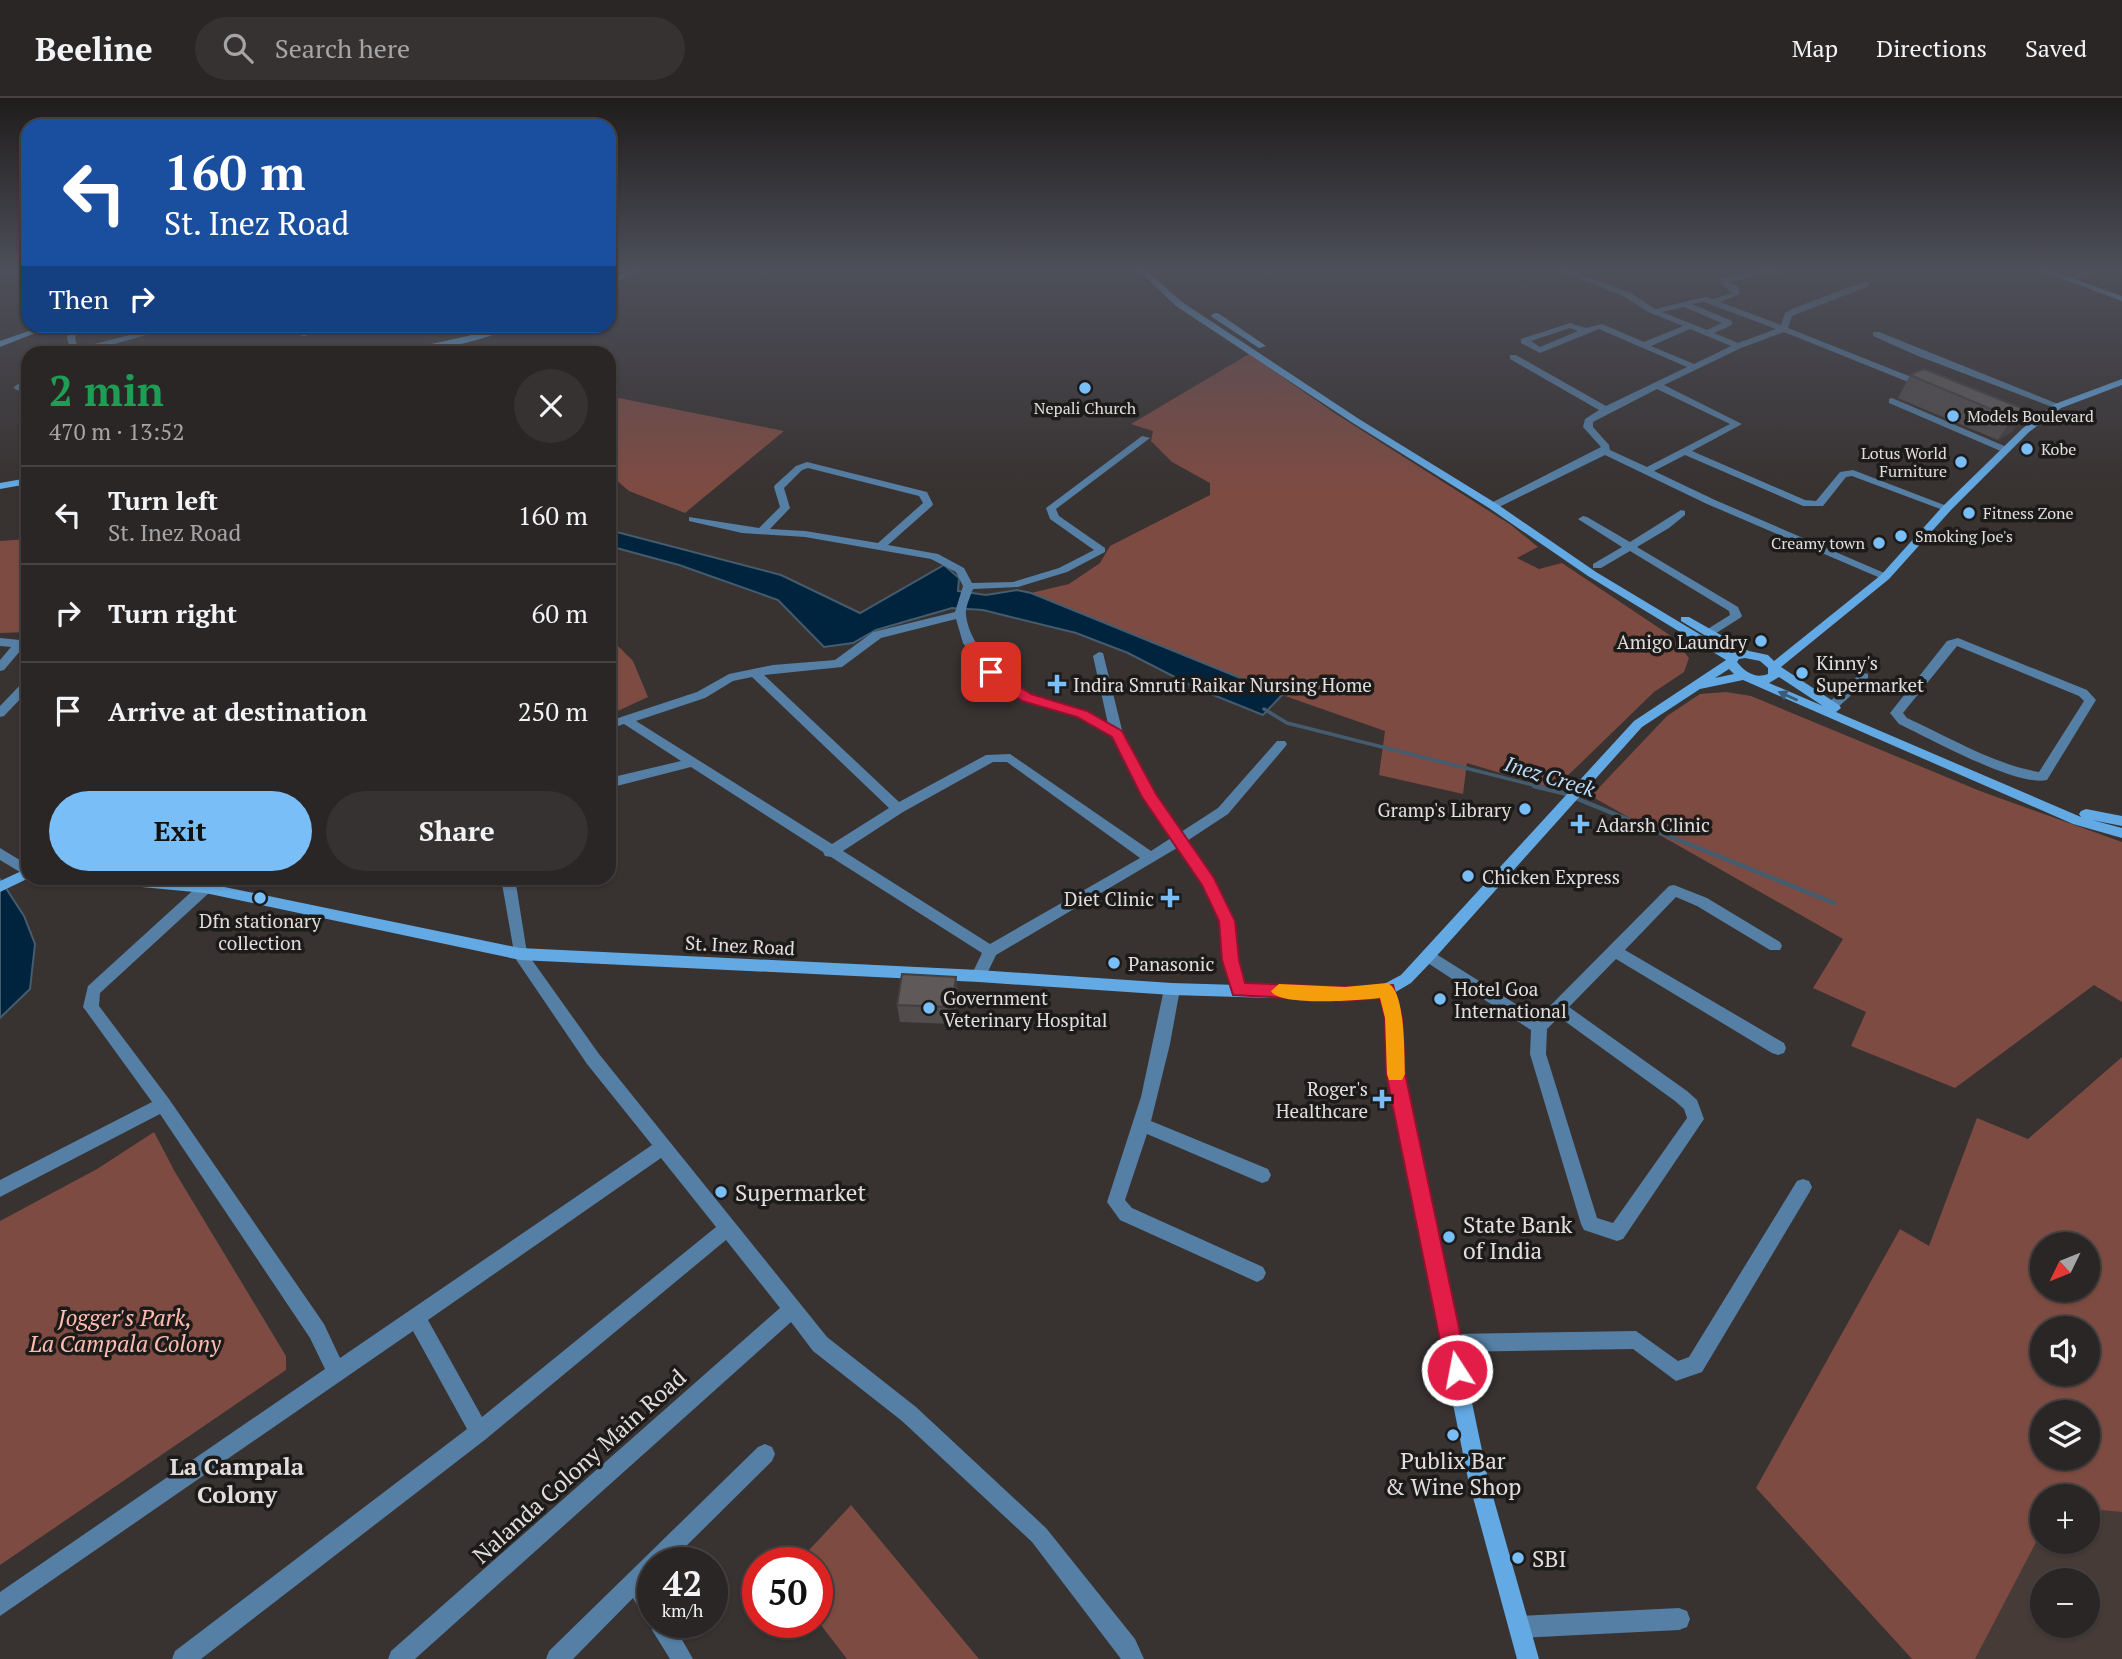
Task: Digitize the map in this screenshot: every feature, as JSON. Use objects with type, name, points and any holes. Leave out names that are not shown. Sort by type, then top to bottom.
[{"type":"main road","points":[[1241,343],[1597,566],[1710,634],[1775,668],[1832,706],[2070,809],[2098,818],[2122,821]]},
{"type":"main road","points":[[1253,343],[1497,504],[1592,574],[1731,661],[1747,678],[2078,821],[2122,833]]},
{"type":"main road","points":[[1693,687],[1747,678],[1769,679],[1774,676],[1775,668],[1790,652],[1885,577],[1947,508],[2026,430],[2058,406],[2122,382]]},
{"type":"main road","points":[[0,486],[21,482]]},
{"type":"main road","points":[[1528,1659],[1478,1479],[1395,1073],[1394,1018],[1387,990],[1406,979],[1428,956],[1638,724],[1731,661],[1751,655],[1790,652]]},
{"type":"main road","name":"St. Inez Road","points":[[173,885],[205,888],[520,954],[979,976],[1172,989],[1345,994],[1387,990]]},
{"type":"street","points":[[1527,343],[1540,350],[1559,343]]},
{"type":"street","points":[[1636,343],[1695,367]]},
{"type":"street","points":[[1643,346],[1650,343]]},
{"type":"street","points":[[1731,343],[1738,346]]},
{"type":"street","points":[[1605,451],[1606,447],[1588,427],[1588,421],[1605,410],[1747,343]]},
{"type":"street","points":[[1818,343],[1930,388]]},
{"type":"street","points":[[1897,343],[2058,406]]},
{"type":"street","points":[[1513,357],[1605,410]]},
{"type":"street","points":[[1646,472],[1737,424],[1656,385]]},
{"type":"street","points":[[1892,401],[2006,450]]},
{"type":"street","points":[[2014,425],[2026,430]]},
{"type":"street","points":[[968,586],[1014,585],[1063,570],[1101,550],[1054,517],[1051,508],[1145,438]]},
{"type":"street","points":[[1497,504],[1605,451]]},
{"type":"street","points":[[1605,451],[1646,472],[1885,577]]},
{"type":"street","points":[[1686,452],[1803,503],[1819,504],[1843,474],[1853,473],[1947,508]]},
{"type":"street","points":[[763,530],[785,508],[779,487],[799,468],[807,465],[923,494],[928,504],[881,547]]},
{"type":"street","points":[[1597,566],[1681,513]]},
{"type":"street","points":[[693,519],[742,530],[763,530],[934,556],[960,570],[968,586],[960,614],[969,643],[991,672],[1027,697],[1082,714],[1117,734]]},
{"type":"street","points":[[1583,519],[1734,609],[1736,616],[1710,634]]},
{"type":"street","points":[[616,723],[701,695],[729,678],[838,664],[877,635],[960,614]]},
{"type":"street","points":[[0,642],[20,644],[0,667]]},
{"type":"street","points":[[1958,642],[1971,647],[2083,693],[2090,700],[2042,777],[2030,776],[1972,751],[1903,721],[1896,713],[1951,643],[1958,642]]},
{"type":"street","points":[[1099,656],[1117,734],[1150,797],[1181,839],[1227,921],[1230,960],[1239,990]]},
{"type":"street","points":[[755,673],[898,809]]},
{"type":"street","points":[[1832,706],[1864,677]]},
{"type":"street","points":[[0,713],[21,691]]},
{"type":"street","points":[[626,720],[689,763],[990,951]]},
{"type":"street","points":[[979,976],[990,951],[1151,858],[1223,811],[1281,744]]},
{"type":"street","points":[[1963,764],[1972,751]]},
{"type":"street","points":[[831,852],[898,809],[990,758],[1010,758],[1151,858]]},
{"type":"street","points":[[616,781],[689,763]]},
{"type":"street","points":[[0,853],[21,867]]},
{"type":"street","points":[[509,885],[520,954],[593,1059],[820,1344],[909,1414],[1039,1535],[1127,1647],[1133,1659]]},
{"type":"street","points":[[205,888],[93,990],[91,1007],[163,1104],[317,1331],[336,1370]]},
{"type":"street","points":[[1559,1008],[1681,1096],[1694,1111],[1696,1119],[1617,1233],[1590,1224],[1538,1054],[1539,1027],[1674,890],[1702,902],[1775,946]]},
{"type":"street","points":[[1614,950],[1778,1048]]},
{"type":"street","points":[[1428,956],[1539,1027]]},
{"type":"street","points":[[1172,989],[1163,1049],[1143,1125],[1116,1202],[1126,1214],[1257,1273]]},
{"type":"street","points":[[0,1189],[163,1104]]},
{"type":"street","points":[[1143,1125],[1262,1175]]},
{"type":"street","points":[[0,1605],[336,1370],[416,1319],[663,1147]]},
{"type":"street","points":[[1452,1343],[1636,1340],[1676,1371],[1695,1365],[1803,1186]]},
{"type":"street","points":[[183,1659],[480,1432],[729,1227]]},
{"type":"street","name":"Nalanda Colony Main Road","points":[[399,1659],[792,1309]]},
{"type":"street","points":[[416,1319],[480,1432]]},
{"type":"street","points":[[669,1547],[765,1454]]},
{"type":"street","points":[[557,1659],[635,1581],[637,1584]]},
{"type":"street","points":[[1521,1627],[1679,1619]]},
{"type":"street","points":[[670,1638],[682,1659]]},
{"type":"shaded area","points":[[2100,1510],[2122,1512],[2122,1659],[1975,1659],[2030,1554],[2100,1554]]},
{"type":"green space","points":[[1249,354],[1336,414],[1511,525],[1538,547],[1517,558],[1539,569],[1562,563],[1671,636],[1689,658],[1684,672],[1654,692],[1554,789],[1467,763],[1463,794],[1379,775],[1385,731],[1265,689],[1031,593],[1069,584],[1100,563],[1110,546],[1210,495],[1210,483],[1172,462],[1151,441],[1153,431],[1131,424]]},
{"type":"green space","points":[[616,397],[784,431],[685,513],[629,491],[616,480]]},
{"type":"green space","points":[[21,540],[21,632],[0,633],[0,541]]},
{"type":"green space","points":[[616,644],[633,661],[648,697],[616,712]]},
{"type":"green space","points":[[1726,692],[1751,696],[1980,791],[2122,842],[2122,1002],[2094,985],[1955,1088],[1851,1046],[1866,1012],[1813,988],[1843,939],[1591,796],[1667,716],[1700,694]]},
{"type":"green space","points":[[2122,1057],[2122,1512],[2100,1510],[2100,1484],[2030,1484],[2030,1554],[1975,1659],[1912,1659],[1756,1488],[1900,1229],[1929,1246],[1977,1118],[2028,1139]]},
{"type":"green space","name":"Jogger's Park, La Campala Colony","points":[[154,1132],[175,1172],[286,1356],[286,1370],[0,1565],[0,1221],[97,1169]]},
{"type":"green space","points":[[851,1505],[979,1659],[847,1659],[831,1638],[833,1638],[833,1547],[812,1547]]},
{"type":"water","points":[[616,532],[781,575],[860,613],[944,565],[959,578],[958,591],[986,595],[1017,590],[1031,593],[1282,695],[1263,715],[1196,688],[1128,653],[1076,633],[983,610],[952,608],[876,630],[853,643],[824,647],[778,600],[679,565],[616,548]]},
{"type":"water","points":[[0,879],[24,916],[35,944],[30,989],[0,1018]]},
{"type":"building","points":[[1924,369],[2026,410],[2012,418],[1910,375]]},
{"type":"building","points":[[902,974],[956,977],[952,1007],[897,1005]]},
{"type":"waterway","name":"Inez Creek","points":[[1264,709],[1287,723],[1541,787]]},
{"type":"waterway","name":"Inez Creek","points":[[1534,786],[1563,793],[1834,903]]},
{"type":"slow traffic","points":[[1279,991],[1345,994],[1387,990],[1394,1018],[1396,1074]]},
{"type":"place","name":"Nepali Church","points":[[1085,388]]},
{"type":"place","name":"Models Boulevard","points":[[1953,416]]},
{"type":"place","name":"Kobe","points":[[2027,449]]},
{"type":"place","name":"Lotus World Furniture","points":[[1961,462]]},
{"type":"place","name":"Fitness Zone","points":[[1969,513]]},
{"type":"place","name":"Smoking Joe's","points":[[1901,536]]},
{"type":"place","name":"Creamy town","points":[[1879,543]]},
{"type":"place","name":"Amigo Laundry","points":[[1761,641]]},
{"type":"place","name":"Kinny's Supermarket","points":[[1802,673]]},
{"type":"place","name":"Indira Smruti Raikar Nursing Home","points":[[1057,684]]},
{"type":"place","name":"Gramp's Library","points":[[1525,809]]},
{"type":"place","name":"Adarsh Clinic","points":[[1580,824]]},
{"type":"place","name":"Chicken Express","points":[[1468,876]]},
{"type":"place","name":"Dfn stationary collection","points":[[260,898]]},
{"type":"place","name":"Diet Clinic","points":[[1170,898]]},
{"type":"place","name":"Panasonic","points":[[1114,963]]},
{"type":"place","name":"Hotel Goa International","points":[[1440,999]]},
{"type":"place","name":"Government Veterinary Hospital","points":[[929,1008]]},
{"type":"place","name":"Roger's Healthcare","points":[[1382,1099]]},
{"type":"place","name":"Supermarket","points":[[721,1192]]},
{"type":"place","name":"State Bank of India","points":[[1449,1237]]},
{"type":"place","name":"Publix Bar & Wine Shop","points":[[1453,1435]]},
{"type":"place","name":"SBI","points":[[1518,1558]]},
{"type":"district","name":"La Campala Colony","points":[[237,1480]]},
{"type":"route","points":[[991,672],[1027,697],[1082,714],[1117,734],[1150,797],[1181,839],[1227,921],[1230,960],[1239,990],[1345,994],[1387,990],[1394,1018],[1395,1073],[1457,1370]]}]
